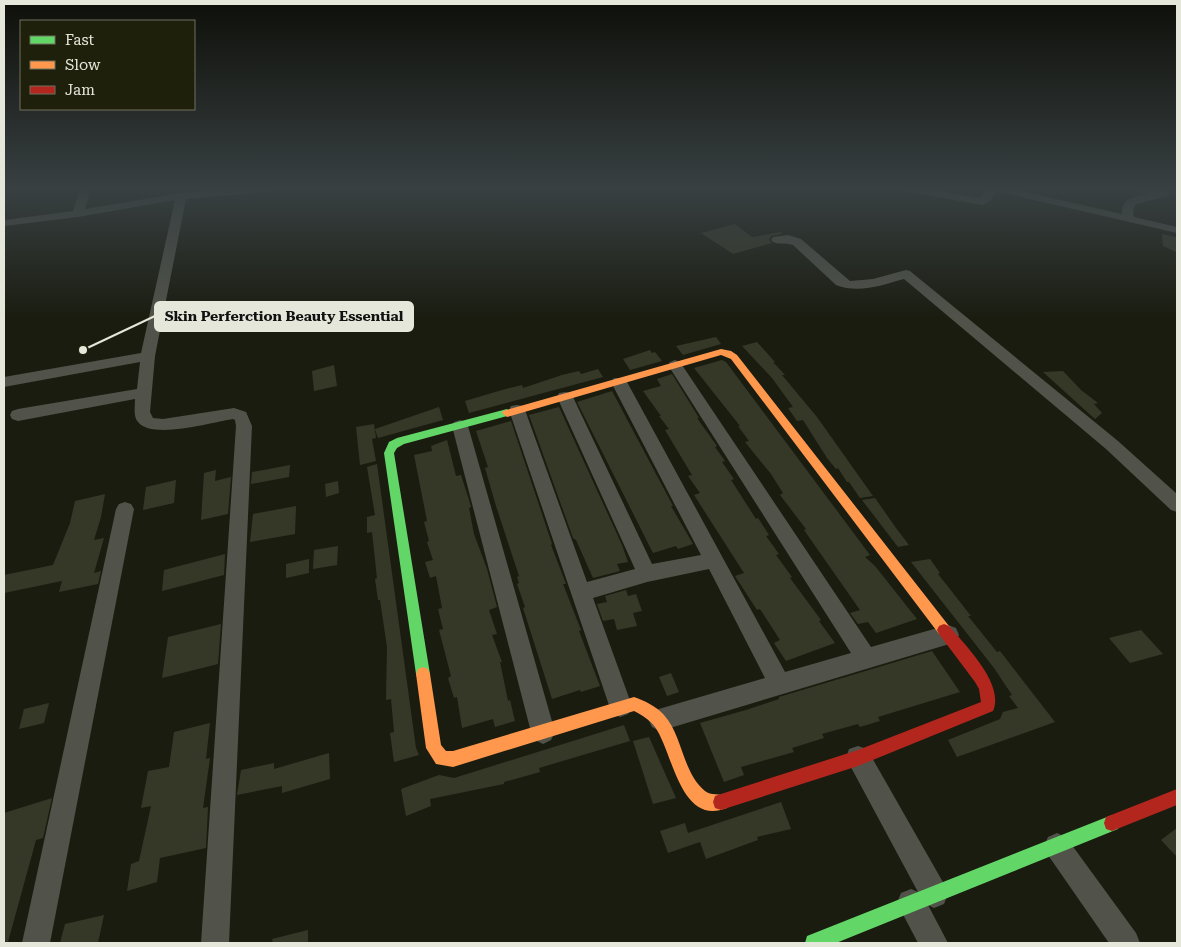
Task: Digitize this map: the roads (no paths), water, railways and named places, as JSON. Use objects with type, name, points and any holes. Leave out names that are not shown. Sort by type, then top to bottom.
[{"type":"street","points":[[175,231],[148,356],[143,393],[142,412],[144,420],[149,423],[163,425],[234,413],[239,414],[243,418],[244,426],[215,943]]},
{"type":"street","points":[[777,240],[788,239],[797,242],[841,282],[849,286],[862,285],[906,274],[1112,445],[1177,505]]},
{"type":"street","points":[[721,352],[728,353],[734,357],[984,684],[990,695],[988,706],[858,758],[717,803],[707,803],[692,792],[660,719],[654,712],[641,705],[620,706],[454,759],[442,758],[434,748],[389,453],[393,445],[401,440],[566,397],[675,365],[721,352]]},
{"type":"street","points":[[4,382],[148,356]]},
{"type":"street","points":[[675,365],[866,658]]},
{"type":"street","points":[[619,382],[780,684]]},
{"type":"street","points":[[18,415],[143,393]]},
{"type":"street","points":[[566,397],[647,574]]},
{"type":"street","points":[[517,410],[620,706]]},
{"type":"street","points":[[460,426],[542,732]]},
{"type":"street","points":[[36,943],[125,509]]},
{"type":"street","points":[[580,593],[647,574],[715,560]]},
{"type":"street","points":[[660,719],[948,635]]},
{"type":"street","points":[[858,758],[923,898],[934,943]]},
{"type":"street","points":[[814,943],[1177,798]]},
{"type":"street","points":[[1056,846],[1126,943]]},
{"type":"place","name":"Skin Perferction Beauty Essential","points":[[83,350]]}]
